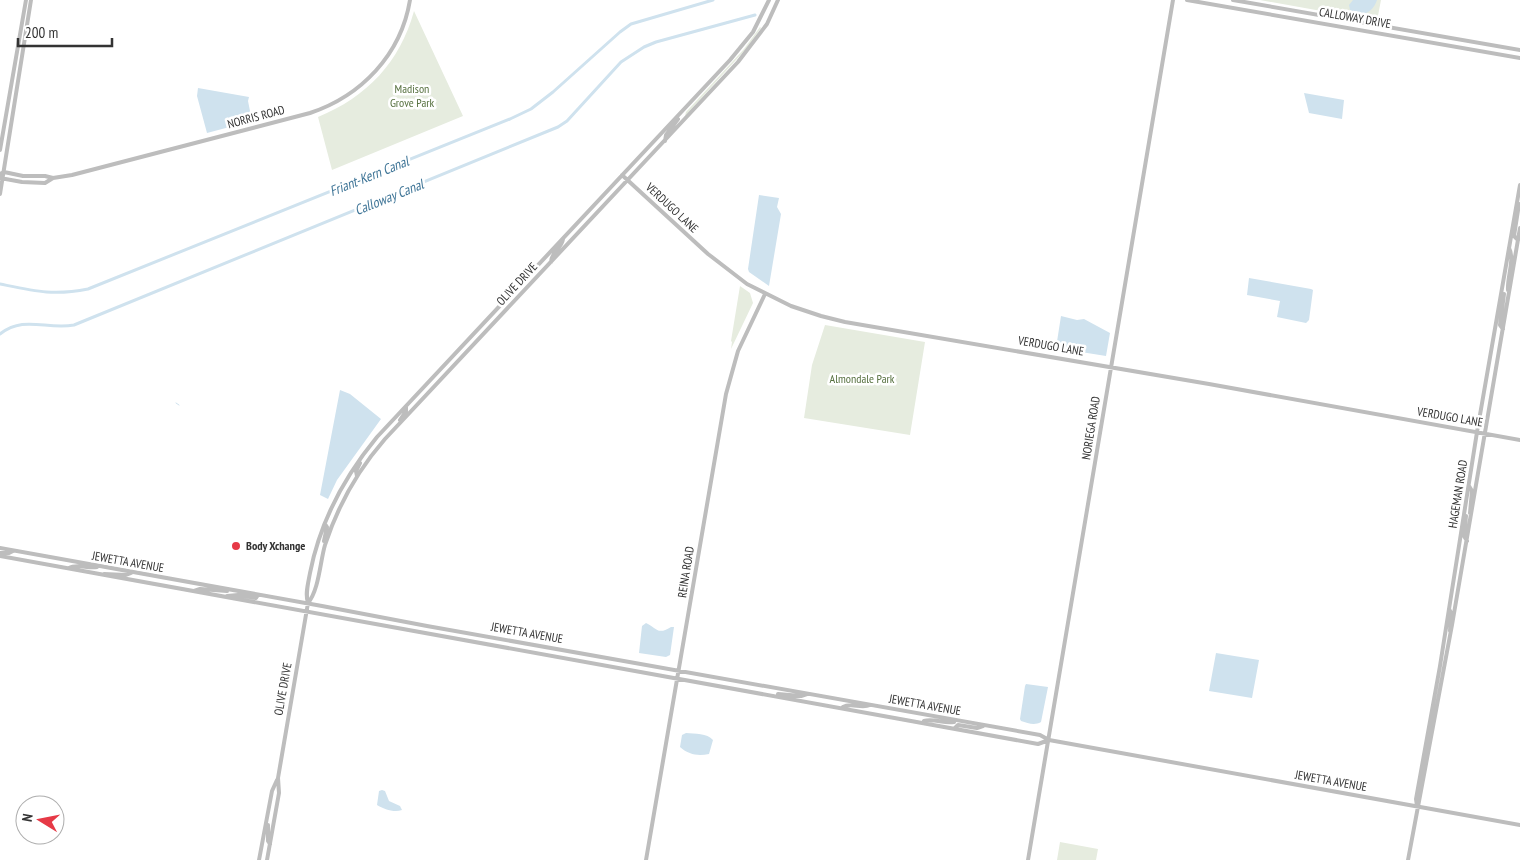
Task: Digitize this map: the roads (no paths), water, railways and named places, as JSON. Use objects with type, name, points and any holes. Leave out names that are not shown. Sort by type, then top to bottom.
[{"type":"street","points":[[0,150],[26,0]]},
{"type":"street","points":[[0,194],[1,178],[31,0]]},
{"type":"street","name":"NORRIS ROAD","points":[[1,178],[45,183],[53,178],[80,173],[310,113],[334,103],[367,81],[387,57],[402,28],[410,0]]},
{"type":"street","name":"OLIVE DRIVE","points":[[267,860],[279,793],[278,778],[307,612],[308,603],[306,597],[313,561],[324,524],[340,491],[367,450],[745,43],[753,32],[769,0]]},
{"type":"street","name":"OLIVE DRIVE","points":[[308,603],[313,597],[321,558],[334,520],[357,476],[376,450],[410,411],[628,181],[745,53],[767,24],[775,7],[776,0]]},
{"type":"street","name":"NORIEGA ROAD","points":[[1028,860],[1173,0]]},
{"type":"street","name":"CALLOWAY DRIVE","points":[[1187,0],[1520,58]]},
{"type":"street","name":"CALLOWAY DRIVE","points":[[1233,0],[1520,50]]},
{"type":"street","points":[[665,141],[666,135],[676,123],[680,114]]},
{"type":"street","name":"NORRIS ROAD","points":[[2,173],[53,178]]},
{"type":"street","name":"VERDUGO LANE","points":[[622,175],[720,265],[766,294],[805,311],[845,322],[1112,367],[1520,440]]},
{"type":"street","name":"HAGEMAN ROAD","points":[[1417,806],[1416,799],[1520,185]]},
{"type":"street","points":[[1518,196],[1519,208],[1514,236],[1518,240]]},
{"type":"street","name":"HAGEMAN ROAD","points":[[1408,860],[1467,542],[1520,228]]},
{"type":"street","points":[[551,262],[552,257],[563,244],[563,239]]},
{"type":"street","points":[[1509,248],[1512,254],[1507,282],[1509,295]]},
{"type":"street","points":[[1503,286],[1504,298],[1500,325],[1503,328]]},
{"type":"street","name":"REINA ROAD","points":[[646,860],[726,394],[738,351],[766,294]]},
{"type":"street","points":[[457,362],[468,346],[470,338]]},
{"type":"street","points":[[410,411],[411,406],[424,387]]},
{"type":"street","points":[[393,430],[406,411],[406,407]]},
{"type":"street","points":[[357,476],[356,471],[367,450]]},
{"type":"street","points":[[1470,486],[1472,491],[1471,518]]},
{"type":"street","points":[[1465,512],[1467,519],[1464,536],[1467,542]]},
{"type":"street","points":[[321,558],[327,527],[324,524]]},
{"type":"street","name":"JEWETTA AVENUE","points":[[0,548],[1040,735],[1049,740],[1520,825]]},
{"type":"street","points":[[0,555],[13,550]]},
{"type":"street","name":"JEWETTA AVENUE","points":[[0,555],[194,592],[470,640],[1038,744],[1049,740]]},
{"type":"street","points":[[69,568],[74,566],[100,567]]},
{"type":"street","points":[[102,574],[128,575],[132,572]]},
{"type":"street","points":[[194,592],[200,589],[223,592],[232,590]]},
{"type":"street","points":[[222,597],[238,595],[256,598],[258,595]]},
{"type":"street","points":[[1449,609],[1452,613],[1449,627],[1450,636]]},
{"type":"street","points":[[773,695],[801,696],[807,694]]},
{"type":"street","points":[[843,708],[849,705],[865,708],[870,705]]},
{"type":"street","points":[[922,722],[930,720],[950,723],[956,721]]},
{"type":"street","points":[[955,728],[958,725],[977,728],[985,726]]},
{"type":"street","name":"OLIVE DRIVE","points":[[259,860],[272,791],[278,778]]},
{"type":"street","points":[[268,813],[268,837],[270,844]]},
{"type":"water","points":[[1353,0],[1377,0],[1370,11],[1358,14],[1350,10],[1349,5]]},
{"type":"water","points":[[198,88],[249,97],[252,121],[207,133],[197,96]]},
{"type":"water","points":[[1304,93],[1344,100],[1342,119],[1309,113]]},
{"type":"water","points":[[759,195],[779,198],[777,207],[781,214],[769,286],[749,272],[748,269]]},
{"type":"water","points":[[1249,278],[1313,290],[1309,320],[1306,323],[1277,317],[1280,301],[1247,295]]},
{"type":"water","points":[[1061,316],[1077,320],[1084,319],[1110,333],[1106,356],[1056,348]]},
{"type":"water","points":[[340,390],[350,394],[381,419],[337,480],[328,499],[320,495]]},
{"type":"water","points":[[646,623],[660,631],[674,627],[670,655],[666,657],[639,653],[642,626]]},
{"type":"water","points":[[1216,653],[1259,660],[1252,698],[1209,691]]},
{"type":"water","points":[[1026,684],[1048,687],[1041,722],[1033,724],[1021,721],[1020,719]]},
{"type":"water","points":[[686,733],[704,735],[713,740],[709,754],[694,754],[680,747],[682,735]]},
{"type":"water","points":[[379,791],[385,791],[389,801],[400,806],[402,810],[392,811],[377,805]]},
{"type":"waterway","name":"Friant-Kern Canal","points":[[0,284],[34,291],[64,292],[88,289],[510,119],[531,109],[553,92],[631,24],[713,0]]},
{"type":"waterway","name":"Calloway Canal","points":[[0,334],[18,325],[74,325],[558,127],[567,121],[621,62],[644,47],[755,15]]},
{"type":"place","name":"Body Xchange","points":[[236,546]]},
{"type":"park label","name":"Madison Grove Park","points":[[412,96]]},
{"type":"park label","name":"Almondale Park","points":[[862,379]]}]
